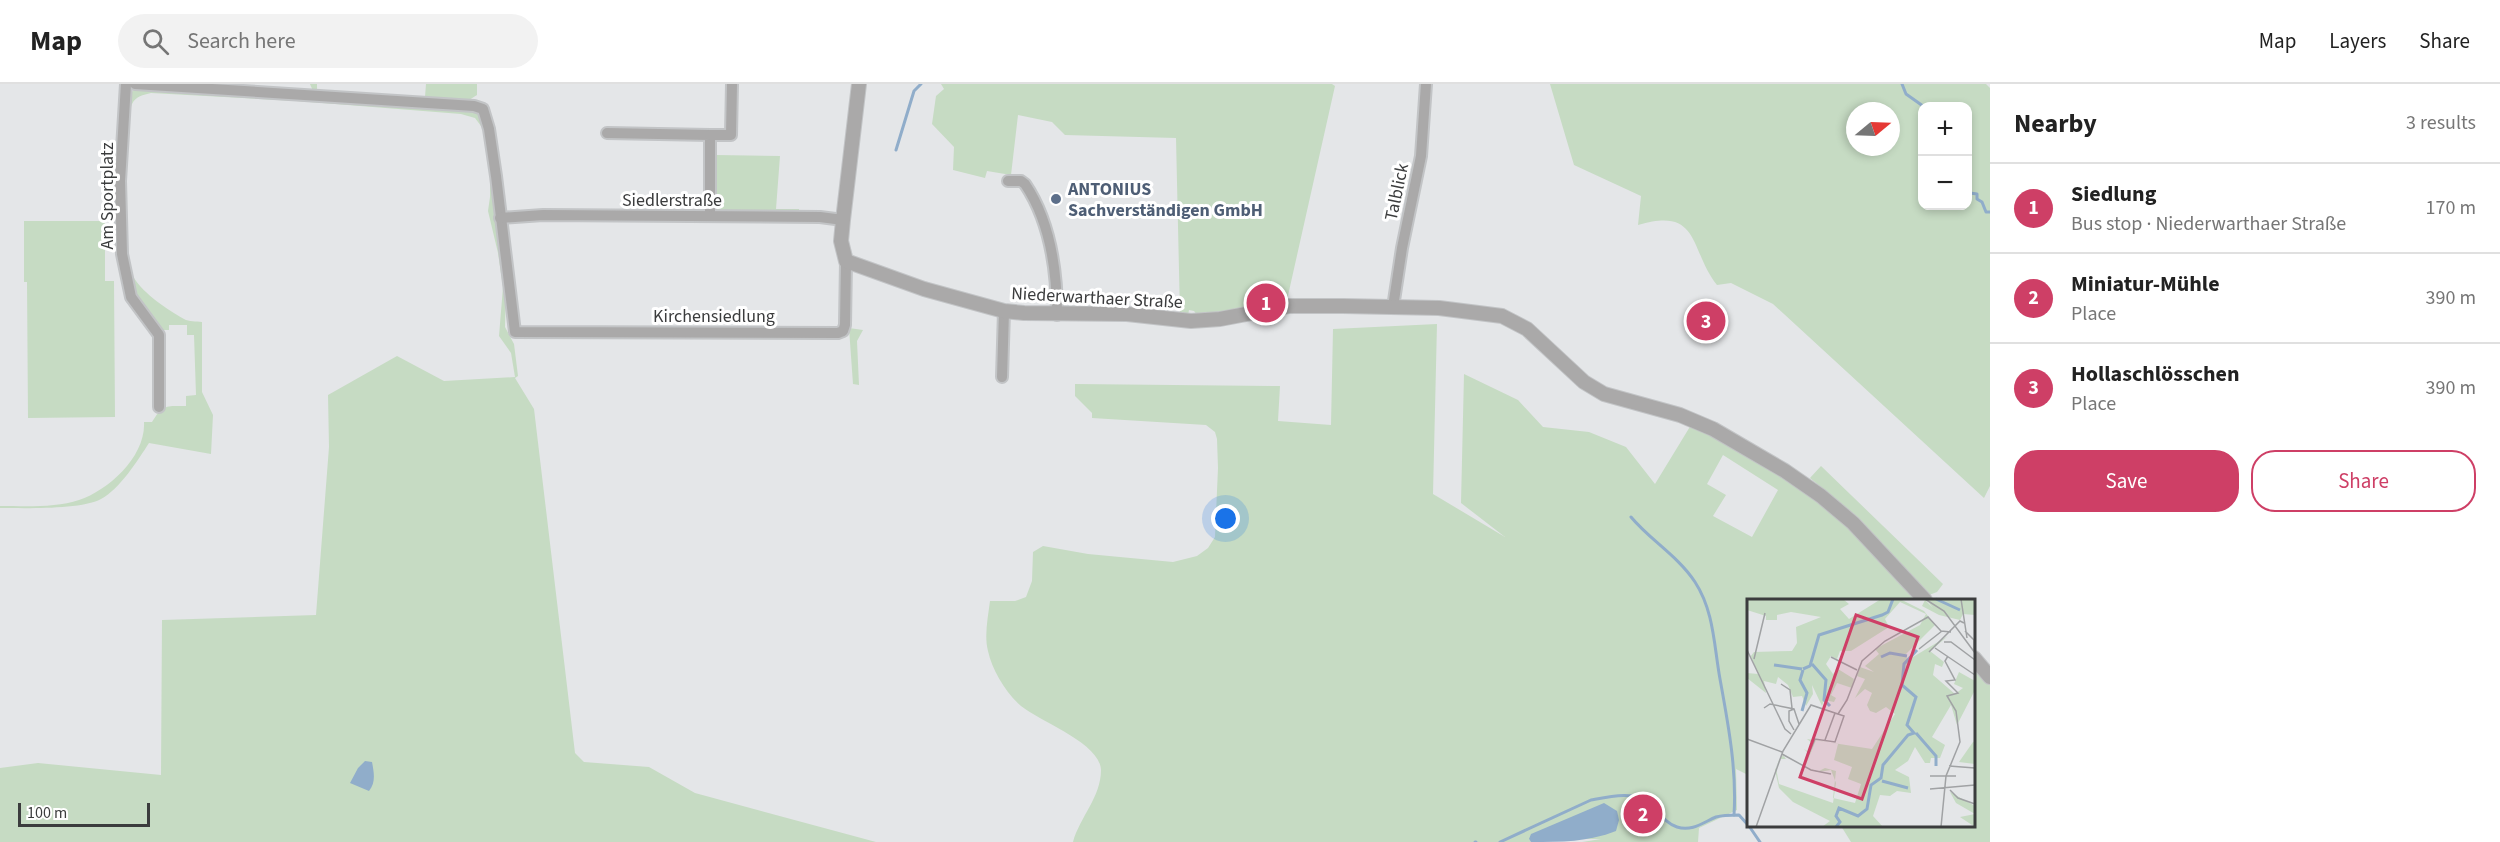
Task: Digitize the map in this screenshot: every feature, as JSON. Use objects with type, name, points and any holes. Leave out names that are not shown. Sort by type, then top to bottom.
[{"type":"street","name":"Am Sportplatz","points":[[126,84],[120,181],[122,254],[131,297],[159,335],[159,406]]},
{"type":"street","points":[[135,84],[474,106],[483,109],[489,129],[500,218]]},
{"type":"street","points":[[607,133],[731,135],[732,84]]},
{"type":"street","points":[[846,261],[841,242],[859,84]]},
{"type":"street","name":"Talblick","points":[[1394,307],[1402,248],[1421,156],[1426,84]]},
{"type":"street","points":[[710,135],[710,216]]},
{"type":"street","points":[[1008,181],[1025,184],[1046,231],[1055,284],[1057,315]]},
{"type":"street","name":"Siedlerstraße","points":[[500,218],[543,215],[820,217],[843,220]]},
{"type":"street","name":"Kirchensiedlung","points":[[500,218],[515,332],[837,333],[843,331],[846,325],[846,261]]},
{"type":"street","name":"Niederwarthaer Straße","points":[[846,261],[924,289],[1004,311],[1057,315],[1127,314],[1198,321],[1289,306],[1439,308],[1502,316],[1527,328],[1584,382],[1604,394],[1680,415],[1753,451],[1821,496],[1852,523],[1923,599]]},
{"type":"street","points":[[1002,377],[1004,311]]},
{"type":"street","points":[[1975,659],[1990,677]]},
{"type":"green space","points":[[310,84],[317,84],[317,90],[425,97],[426,84],[477,84],[477,95],[469,100],[425,99],[313,91]]},
{"type":"green space","points":[[941,84],[1332,84],[1335,86],[1287,300],[1198,316],[1194,311],[1189,310],[1188,315],[1180,314],[1176,138],[1065,135],[1052,122],[1018,115],[1011,175],[987,171],[985,178],[953,170],[954,147],[932,124],[936,96],[944,89]]},
{"type":"green space","points":[[1550,84],[1986,84],[1990,88],[1990,486],[1984,498],[1773,304],[1731,283],[1717,285],[1708,272],[1691,235],[1683,226],[1673,221],[1638,225],[1641,196],[1574,165]]},
{"type":"green space","points":[[134,89],[166,89],[463,108],[478,114],[486,129],[506,287],[505,327],[514,344],[518,376],[515,378],[534,409],[575,753],[584,762],[649,767],[695,793],[876,842],[0,842],[0,768],[38,763],[161,775],[162,620],[316,615],[329,447],[328,395],[397,356],[444,381],[515,377],[511,353],[499,336],[503,287],[488,211],[490,175],[484,130],[475,118],[461,114],[297,101],[145,94],[132,104],[126,138],[124,192],[130,266],[138,284],[157,301],[186,320],[202,322],[202,392],[213,415],[211,454],[149,443],[122,481],[108,494],[92,503],[67,507],[0,508],[0,506],[70,503],[90,495],[124,470],[139,447],[144,422],[152,422],[166,407],[186,406],[186,396],[196,395],[194,335],[187,335],[187,325],[169,325],[169,330],[161,330],[133,294],[127,273],[122,224],[123,170],[128,98]]},
{"type":"green space","points":[[716,155],[780,156],[776,209],[799,209],[799,213],[770,213],[770,210],[759,210],[759,214],[717,213]]},
{"type":"green space","points":[[24,221],[105,221],[105,281],[114,281],[115,417],[28,418]]},
{"type":"green space","points":[[1437,324],[1433,494],[1505,537],[1461,503],[1464,374],[1518,400],[1543,427],[1589,432],[1626,447],[1655,484],[1691,425],[1753,457],[1813,496],[1857,535],[1916,599],[1747,599],[1747,774],[1736,769],[1737,810],[1699,828],[1698,842],[1582,842],[1601,839],[1529,839],[1531,842],[1073,842],[1098,789],[1101,770],[1098,760],[1081,742],[1021,706],[1005,688],[993,666],[987,645],[990,601],[1015,601],[1026,597],[1032,581],[1033,552],[1043,546],[1088,554],[1173,562],[1197,556],[1208,548],[1215,537],[1218,468],[1217,439],[1215,432],[1206,425],[1092,418],[1092,413],[1075,396],[1075,384],[1280,386],[1278,421],[1331,425],[1333,329]],"holes":[[[1723,455],[1778,490],[1752,537],[1713,516],[1726,495],[1707,484]]]},
{"type":"green space","points":[[849,328],[863,330],[857,341],[859,385],[853,384]]},
{"type":"green space","points":[[1821,466],[1943,584],[1937,592],[1929,595],[1859,518],[1810,478]]},
{"type":"green space","points":[[1975,664],[1990,681],[1990,842],[1851,842],[1842,827],[1975,827]]},
{"type":"water","points":[[365,761],[372,762],[374,781],[369,791],[350,783],[358,768]]},
{"type":"water","points":[[1604,803],[1617,811],[1619,820],[1616,831],[1574,841],[1531,842],[1529,839],[1531,834]]},
{"type":"waterway","points":[[896,150],[914,91],[921,84]]},
{"type":"waterway","points":[[1902,84],[1906,94],[1918,102]]},
{"type":"waterway","points":[[1972,193],[1977,194],[1977,199],[1982,202],[1986,212],[1990,212]]},
{"type":"waterway","points":[[1631,517],[1688,573],[1706,605],[1710,617],[1731,747],[1734,815]]},
{"type":"waterway","points":[[1500,842],[1591,800],[1605,797],[1629,796],[1643,799],[1665,820],[1682,828],[1693,827],[1716,817],[1730,815],[1739,815],[1747,824]]},
{"type":"waterway","points":[[1750,827],[1760,842]]},
{"type":"place","name":"ANTONIUS Sachverständigen GmbH","points":[[1056,199]]},
{"type":"place","name":"Siedlung","points":[[1266,303]]},
{"type":"place","name":"Hollaschlösschen","points":[[1706,321]]},
{"type":"place","name":"Miniatur-Mühle","points":[[1643,814]]}]
